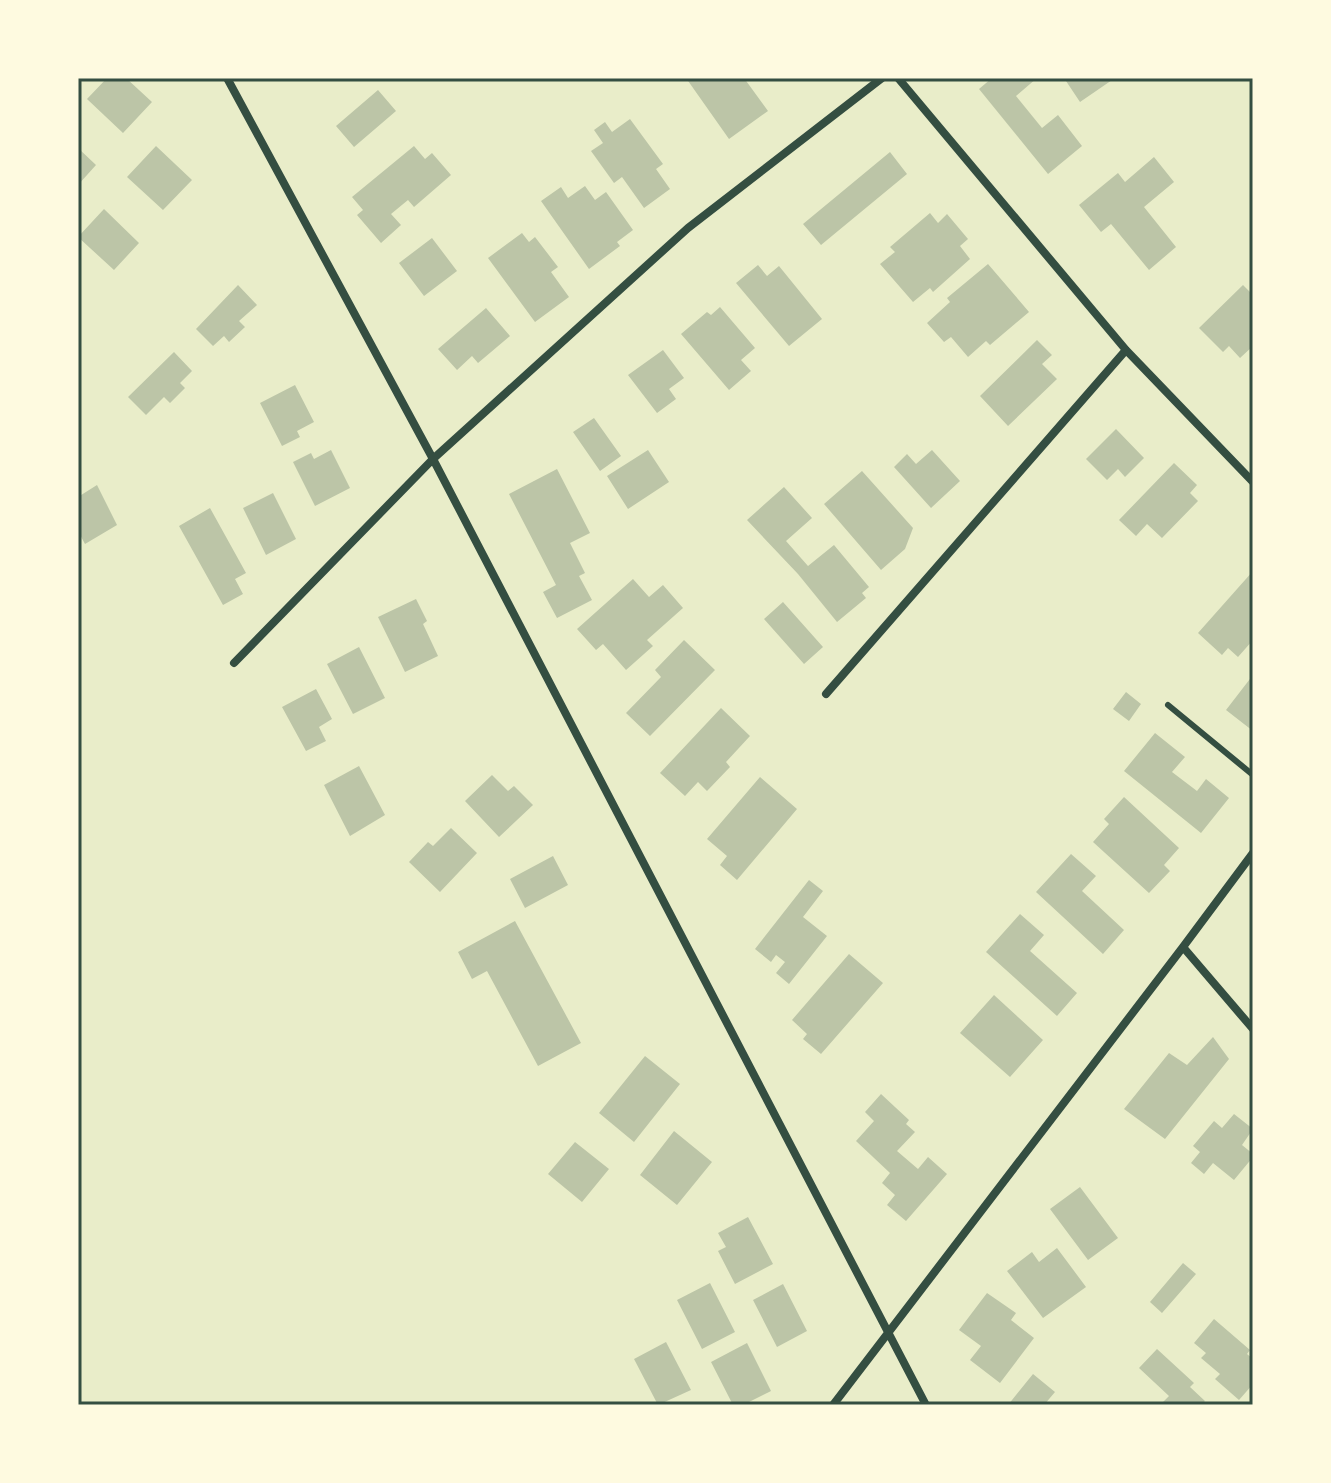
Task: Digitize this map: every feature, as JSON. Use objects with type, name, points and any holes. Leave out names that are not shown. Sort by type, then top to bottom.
[{"type":"street","points":[[227,78],[433,459],[926,1405]]},
{"type":"street","points":[[234,663],[433,459],[688,228],[882,78]]},
{"type":"street","points":[[898,78],[1126,350],[1253,482]]},
{"type":"street","points":[[826,694],[1126,350]]},
{"type":"street","points":[[833,1405],[1253,853]]},
{"type":"street","points":[[1183,947],[1253,1029]]},
{"type":"lane","points":[[1168,705],[1253,775]]},
{"type":"building","points":[[107,78],[126,78],[152,102],[123,133],[87,99]]},
{"type":"building","points":[[686,78],[744,78],[768,111],[729,139]]},
{"type":"building","points":[[992,78],[1037,78],[1016,96],[1042,128],[1058,115],[1082,146],[1048,174],[979,89]]},
{"type":"building","points":[[1064,78],[1115,78],[1080,102]]},
{"type":"building","points":[[378,90],[396,111],[354,147],[336,126]]},
{"type":"building","points":[[630,119],[663,164],[656,169],[670,189],[644,208],[622,177],[614,183],[591,151],[603,143],[594,130],[605,122],[612,132]]},
{"type":"building","points":[[156,146],[192,180],[163,210],[127,177]]},
{"type":"building","points":[[414,146],[425,159],[432,153],[451,175],[414,207],[408,200],[391,214],[401,225],[381,243],[357,215],[363,210],[352,197]]},
{"type":"building","points":[[78,148],[96,165],[78,185]]},
{"type":"building","points":[[890,152],[907,174],[821,245],[803,224]]},
{"type":"building","points":[[1154,157],[1174,182],[1144,207],[1176,247],[1149,270],[1111,224],[1101,232],[1079,205],[1118,173],[1125,182]]},
{"type":"building","points":[[585,186],[595,200],[606,192],[633,230],[617,242],[620,246],[589,269],[541,201],[561,187],[568,198]]},
{"type":"building","points":[[104,209],[139,243],[114,270],[78,237]]},
{"type":"building","points":[[930,213],[938,223],[947,214],[968,239],[960,246],[970,259],[933,292],[930,288],[913,302],[880,264],[895,252],[890,247]]},
{"type":"building","points":[[522,233],[529,242],[535,237],[558,267],[551,272],[569,297],[535,322],[488,258]]},
{"type":"building","points":[[432,238],[457,271],[424,296],[399,263]]},
{"type":"building","points":[[988,264],[1029,312],[990,345],[986,341],[968,357],[951,337],[944,342],[927,323],[950,302],[947,298]]},
{"type":"building","points":[[758,265],[767,276],[779,266],[822,319],[789,346],[736,283]]},
{"type":"building","points":[[238,285],[257,305],[239,321],[245,327],[229,342],[224,336],[213,346],[196,329]]},
{"type":"building","points":[[1243,285],[1253,295],[1253,346],[1240,358],[1229,346],[1223,352],[1199,328]]},
{"type":"building","points":[[720,307],[755,348],[741,360],[751,371],[729,390],[681,334],[707,312],[711,315]]},
{"type":"building","points":[[486,308],[510,336],[478,363],[472,356],[457,370],[438,349]]},
{"type":"building","points":[[1037,340],[1052,355],[1042,364],[1057,379],[1008,426],[980,396]]},
{"type":"building","points":[[663,350],[684,378],[669,389],[676,399],[657,413],[628,375]]},
{"type":"building","points":[[174,352],[192,371],[180,383],[185,388],[170,403],[164,397],[146,415],[128,397]]},
{"type":"building","points":[[295,385],[314,422],[297,431],[300,437],[282,446],[260,403]]},
{"type":"building","points":[[594,418],[621,456],[600,471],[573,432]]},
{"type":"building","points":[[1116,429],[1144,458],[1125,477],[1118,469],[1107,480],[1086,459]]},
{"type":"building","points":[[331,450],[350,488],[315,506],[293,462],[311,453],[314,459]]},
{"type":"building","points":[[648,450],[669,482],[628,509],[607,476]]},
{"type":"building","points":[[932,450],[960,481],[931,508],[894,467],[907,454],[916,464]]},
{"type":"building","points":[[1174,463],[1197,485],[1190,493],[1198,501],[1162,538],[1147,524],[1136,536],[1119,520]]},
{"type":"building","points":[[557,469],[590,533],[570,543],[585,573],[579,576],[592,600],[557,618],[543,592],[556,585],[509,494]]},
{"type":"building","points":[[862,471],[913,528],[905,549],[881,570],[824,504]]},
{"type":"building","points":[[97,485],[117,525],[85,544],[78,531],[78,497]]},
{"type":"building","points":[[784,487],[812,518],[786,541],[808,566],[834,545],[869,587],[862,593],[866,598],[837,622],[798,574],[747,520]]},
{"type":"building","points":[[273,493],[296,539],[266,555],[243,508]]},
{"type":"building","points":[[210,508],[246,573],[235,579],[243,594],[223,605],[179,526]]},
{"type":"building","points":[[1253,571],[1253,640],[1238,657],[1228,648],[1222,655],[1198,633]]},
{"type":"building","points":[[633,579],[649,597],[663,585],[683,608],[647,640],[653,646],[626,670],[603,644],[596,650],[577,629]]},
{"type":"building","points":[[416,599],[427,621],[423,624],[438,656],[405,672],[378,617]]},
{"type":"building","points":[[783,602],[823,647],[804,664],[764,619]]},
{"type":"building","points":[[684,640],[715,670],[650,736],[626,713],[661,677],[655,670]]},
{"type":"building","points":[[359,647],[385,698],[353,714],[327,664]]},
{"type":"building","points":[[1253,675],[1253,731],[1226,710]]},
{"type":"building","points":[[316,689],[332,719],[319,727],[326,741],[306,751],[282,707]]},
{"type":"building","points":[[1126,692],[1141,704],[1129,721],[1113,709]]},
{"type":"building","points":[[721,708],[750,736],[726,762],[730,767],[707,791],[698,782],[685,796],[660,773]]},
{"type":"building","points":[[1155,733],[1185,757],[1172,772],[1197,791],[1206,779],[1229,798],[1201,833],[1124,771]]},
{"type":"building","points":[[359,766],[385,815],[350,836],[324,785]]},
{"type":"building","points":[[492,775],[508,791],[514,786],[533,805],[499,837],[465,801]]},
{"type":"building","points":[[760,777],[797,809],[737,880],[720,865],[727,856],[707,839]]},
{"type":"building","points":[[1124,797],[1179,848],[1164,865],[1170,871],[1149,893],[1093,842],[1109,824],[1104,819]]},
{"type":"building","points":[[451,828],[477,853],[440,892],[409,862],[428,842],[433,846]]},
{"type":"building","points":[[1071,854],[1096,876],[1082,891],[1124,930],[1103,954],[1036,892]]},
{"type":"building","points":[[553,856],[568,885],[525,908],[510,879]]},
{"type":"building","points":[[809,880],[823,891],[803,917],[827,936],[789,984],[776,973],[785,962],[776,955],[771,962],[755,949]]},
{"type":"building","points":[[1020,914],[1044,935],[1030,951],[1077,993],[1057,1016],[986,952]]},
{"type":"building","points":[[515,921],[581,1043],[538,1066],[487,971],[472,979],[458,952]]},
{"type":"building","points":[[849,954],[883,983],[821,1054],[803,1039],[807,1034],[792,1020]]},
{"type":"building","points":[[994,995],[1043,1040],[1010,1077],[960,1033]]},
{"type":"building","points":[[1213,1037],[1229,1059],[1165,1139],[1124,1109],[1169,1053],[1187,1065]]},
{"type":"building","points":[[645,1056],[680,1084],[634,1142],[599,1113]]},
{"type":"building","points":[[881,1094],[909,1120],[906,1124],[915,1132],[897,1151],[918,1169],[928,1157],[947,1174],[906,1221],[887,1205],[895,1195],[882,1183],[890,1173],[856,1141],[874,1121],[865,1112]]},
{"type":"building","points":[[1234,1114],[1253,1129],[1242,1145],[1253,1157],[1234,1180],[1213,1163],[1204,1174],[1191,1163],[1200,1152],[1193,1146],[1214,1121],[1222,1128]]},
{"type":"building","points":[[674,1131],[712,1162],[677,1205],[640,1175]]},
{"type":"building","points":[[575,1142],[609,1169],[582,1202],[548,1174]]},
{"type":"building","points":[[1080,1187],[1118,1238],[1088,1260],[1050,1209]]},
{"type":"building","points":[[748,1217],[773,1264],[735,1284],[718,1251],[726,1247],[718,1233]]},
{"type":"building","points":[[1057,1248],[1086,1287],[1043,1318],[1007,1271],[1032,1252],[1039,1262]]},
{"type":"building","points":[[1183,1263],[1196,1274],[1162,1313],[1150,1302]]},
{"type":"building","points":[[710,1283],[735,1332],[702,1349],[677,1300]]},
{"type":"building","points":[[783,1284],[807,1331],[777,1347],[753,1300]]},
{"type":"building","points":[[987,1293],[1016,1313],[1011,1320],[1034,1338],[1000,1383],[970,1360],[981,1346],[959,1330]]},
{"type":"building","points":[[1214,1319],[1250,1350],[1247,1354],[1253,1359],[1253,1384],[1239,1400],[1215,1379],[1220,1374],[1201,1358],[1206,1353],[1194,1343]]},
{"type":"building","points":[[666,1342],[691,1390],[658,1405],[634,1359]]},
{"type":"building","points":[[747,1343],[771,1391],[743,1405],[733,1405],[711,1362]]},
{"type":"building","points":[[1157,1349],[1194,1383],[1190,1387],[1205,1401],[1201,1405],[1160,1405],[1169,1396],[1139,1368]]},
{"type":"building","points":[[1033,1374],[1055,1392],[1044,1405],[1008,1405]]}]
